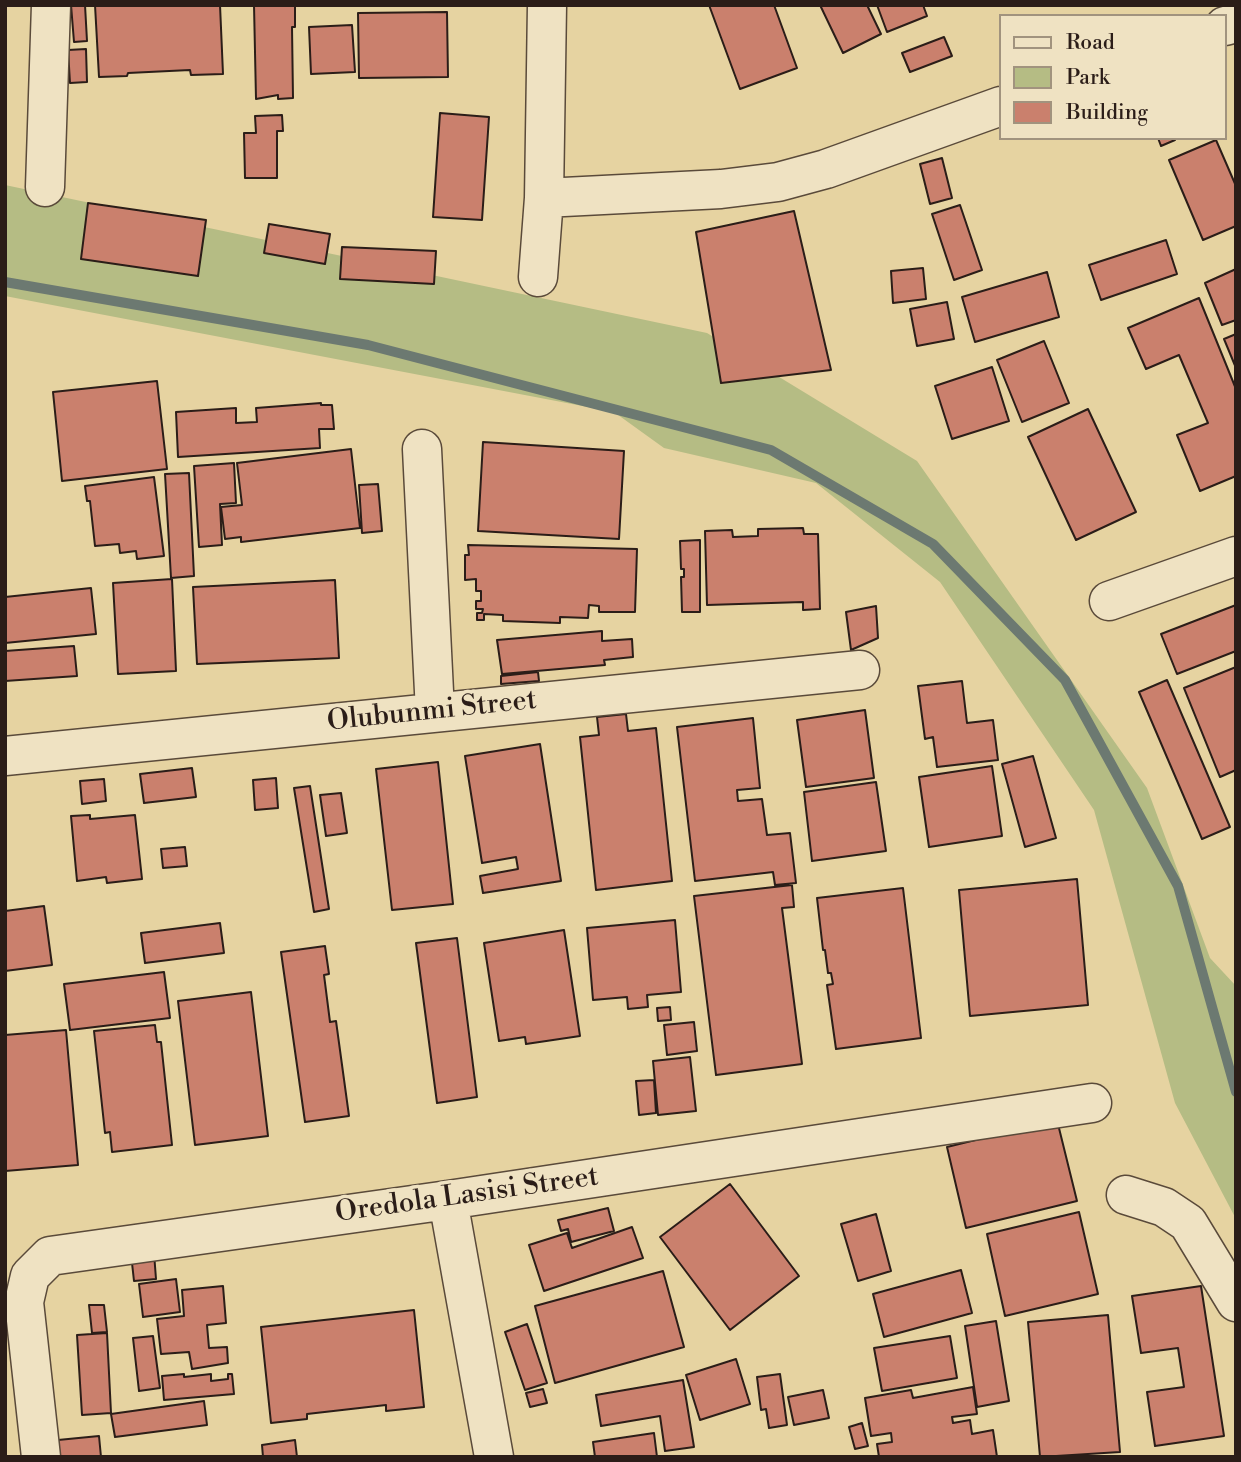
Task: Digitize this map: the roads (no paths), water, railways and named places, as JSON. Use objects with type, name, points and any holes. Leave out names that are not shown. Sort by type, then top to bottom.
[{"type":"street","points":[[45,187],[51,5]]},
{"type":"street","points":[[538,277],[544,198],[547,5]]},
{"type":"street","points":[[544,198],[721,189],[778,182],[826,169],[1000,106]]},
{"type":"street","points":[[422,449],[435,712]]},
{"type":"street","points":[[1109,601],[1236,556]]},
{"type":"street","name":"Olubunmi Street","points":[[5,757],[860,670]]},
{"type":"street","name":"Oredola Lasisi Street","points":[[41,1457],[24,1302],[30,1276],[50,1256],[448,1200],[1092,1103]]},
{"type":"street","points":[[1126,1195],[1164,1207],[1188,1223],[1236,1303]]},
{"type":"street","points":[[448,1200],[494,1457]]},
{"type":"waterway","points":[[5,282],[368,345],[771,450],[933,544],[1065,680],[1178,886],[1236,1092]]}]
